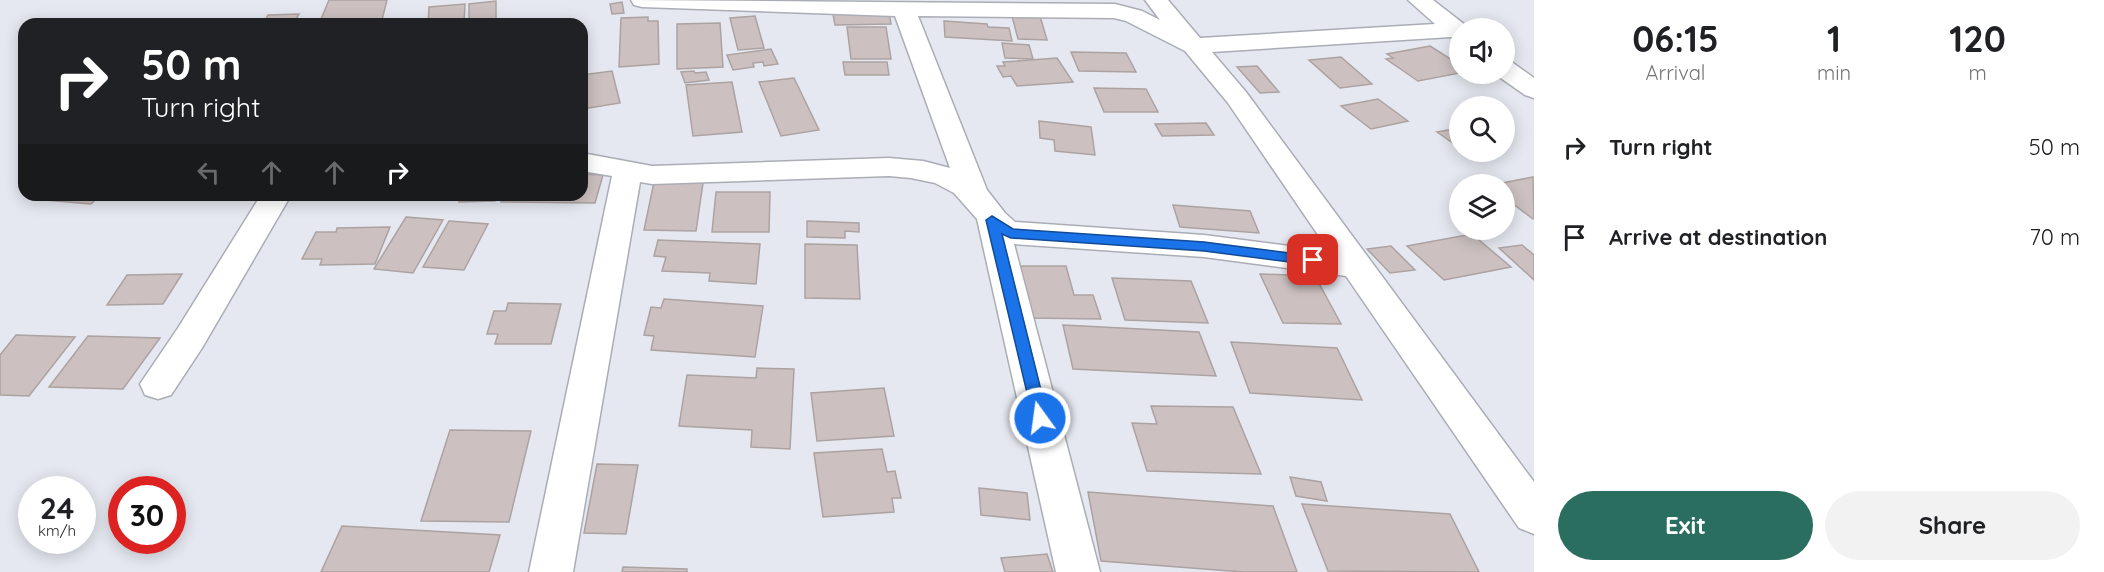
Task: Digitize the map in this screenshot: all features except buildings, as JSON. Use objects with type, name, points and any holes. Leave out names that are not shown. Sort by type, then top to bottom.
[{"type":"street","points":[[642,0],[904,9],[1115,11],[1134,16],[1194,46],[1449,32]]},
{"type":"street","points":[[1156,0],[1237,98],[1534,515]]},
{"type":"street","points":[[1420,1],[1447,0]]},
{"type":"street","points":[[1420,1],[1449,25]]},
{"type":"street","points":[[904,9],[982,206],[1078,572]]},
{"type":"street","points":[[1515,76],[1534,90]]},
{"type":"street","points":[[588,162],[627,172],[652,175],[898,168],[937,173],[982,206],[1000,228],[1011,233],[1204,246],[1356,266]]},
{"type":"street","points":[[551,572],[627,172]]},
{"type":"street","points":[[158,384],[190,338],[272,201]]},
{"type":"route","points":[[1040,418],[992,220],[1000,228],[1011,233],[1204,246],[1313,260]]}]
